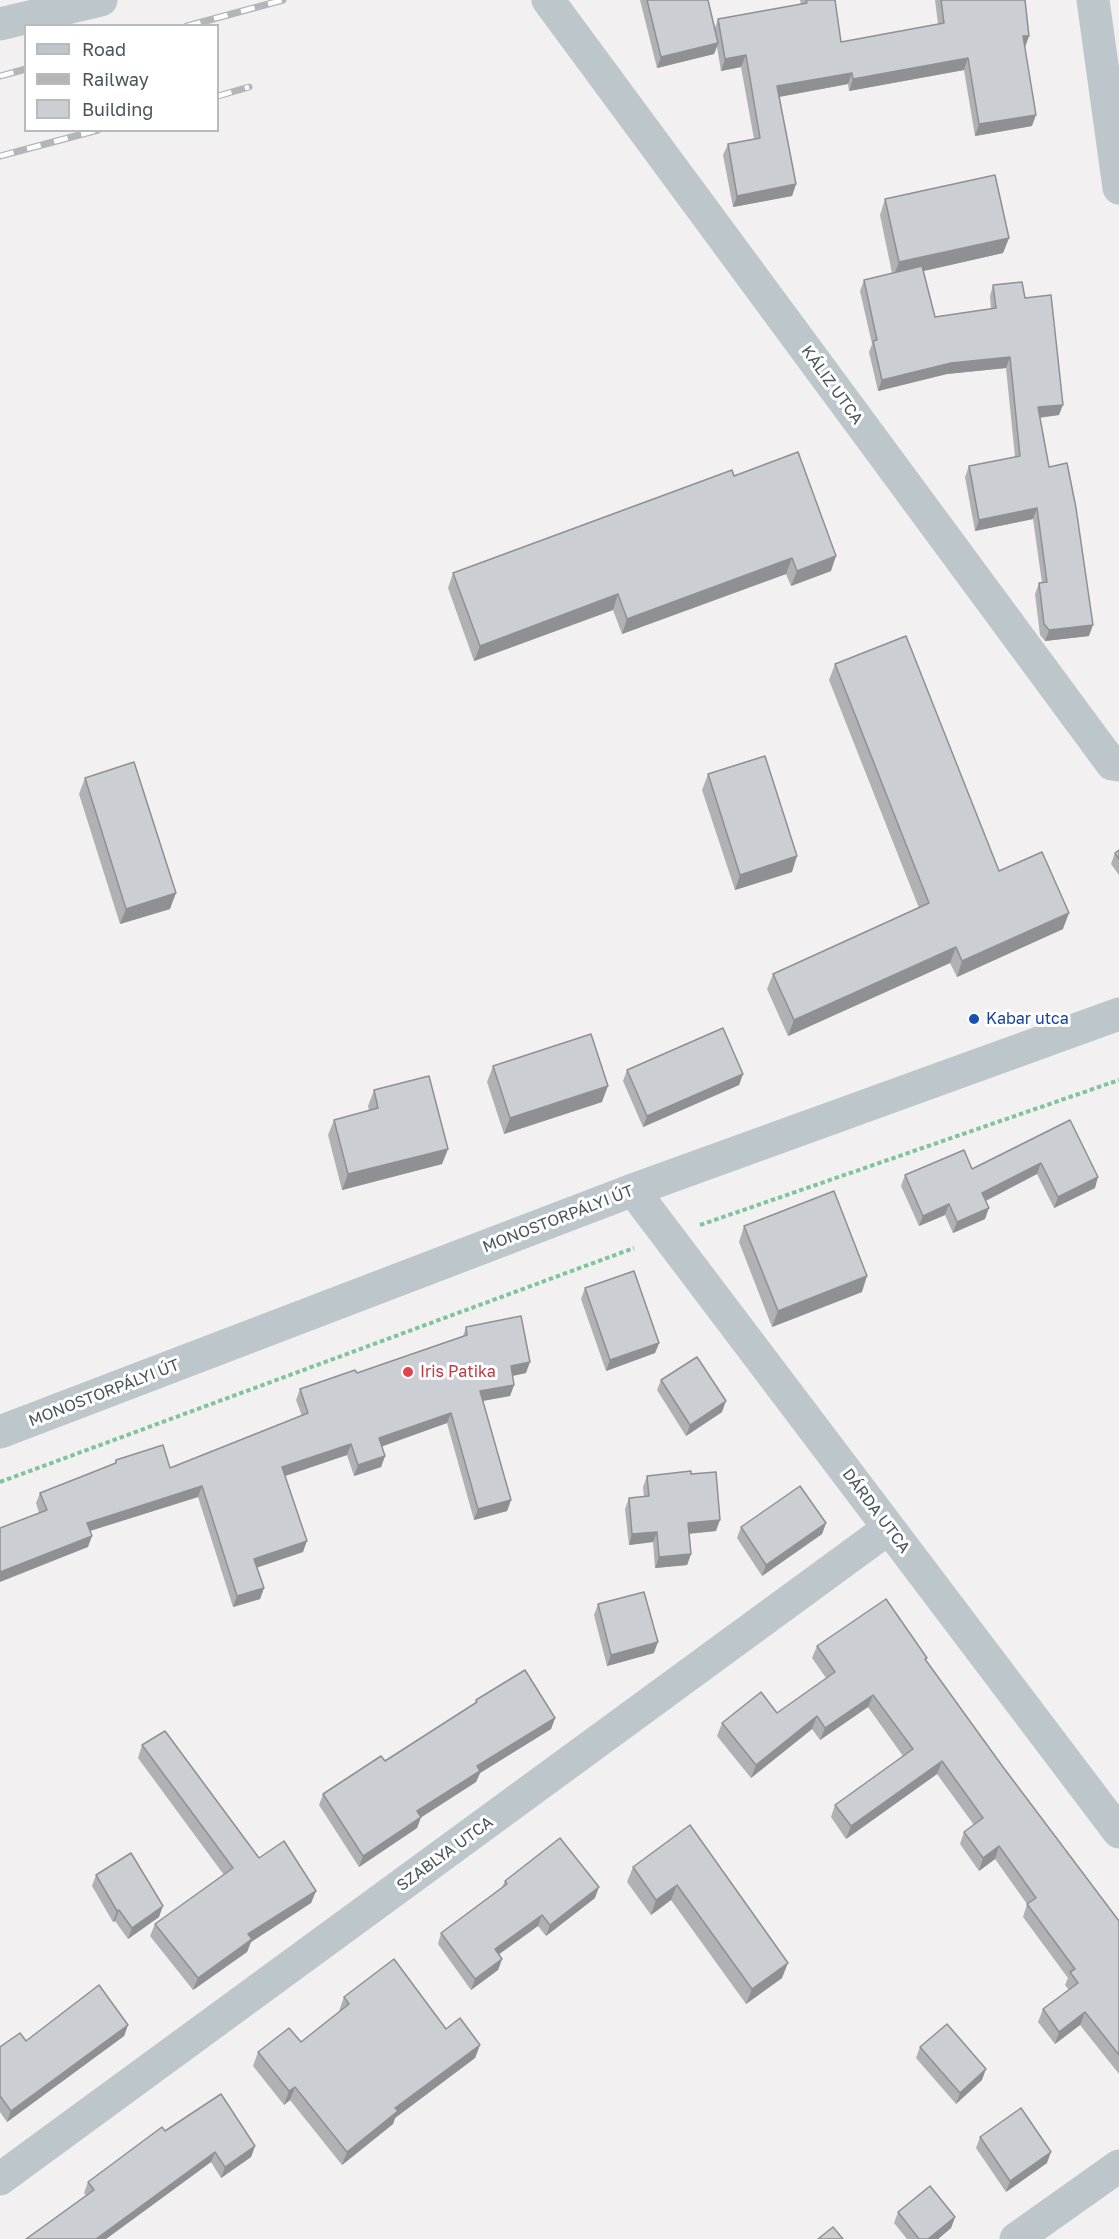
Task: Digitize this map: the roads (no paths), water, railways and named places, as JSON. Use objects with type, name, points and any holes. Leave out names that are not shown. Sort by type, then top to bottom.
[{"type":"street","points":[[0,24],[101,0]]},
{"type":"street","name":"KÁLIZ UTCA","points":[[548,0],[1112,764],[1119,765]]},
{"type":"street","points":[[1093,0],[1119,188]]},
{"type":"street","name":"MONOSTORPÁLYI ÚT","points":[[0,1432],[633,1190],[1119,1014]]},
{"type":"street","name":"DÁRDA UTCA","points":[[633,1190],[1119,1832]]},
{"type":"street","name":"SZABLYA UTCA","points":[[0,2179],[889,1528]]},
{"type":"street","points":[[1016,2239],[1119,2166]]},
{"type":"railway","points":[[194,24],[283,0]]},
{"type":"railway","points":[[0,76],[24,70]]},
{"type":"railway","points":[[219,96],[249,87]]},
{"type":"railway","points":[[0,156],[90,132]]},
{"type":"place","name":"Kabar utca","points":[[974,1019]]},
{"type":"place","name":"Iris Patika","points":[[408,1372]]}]
